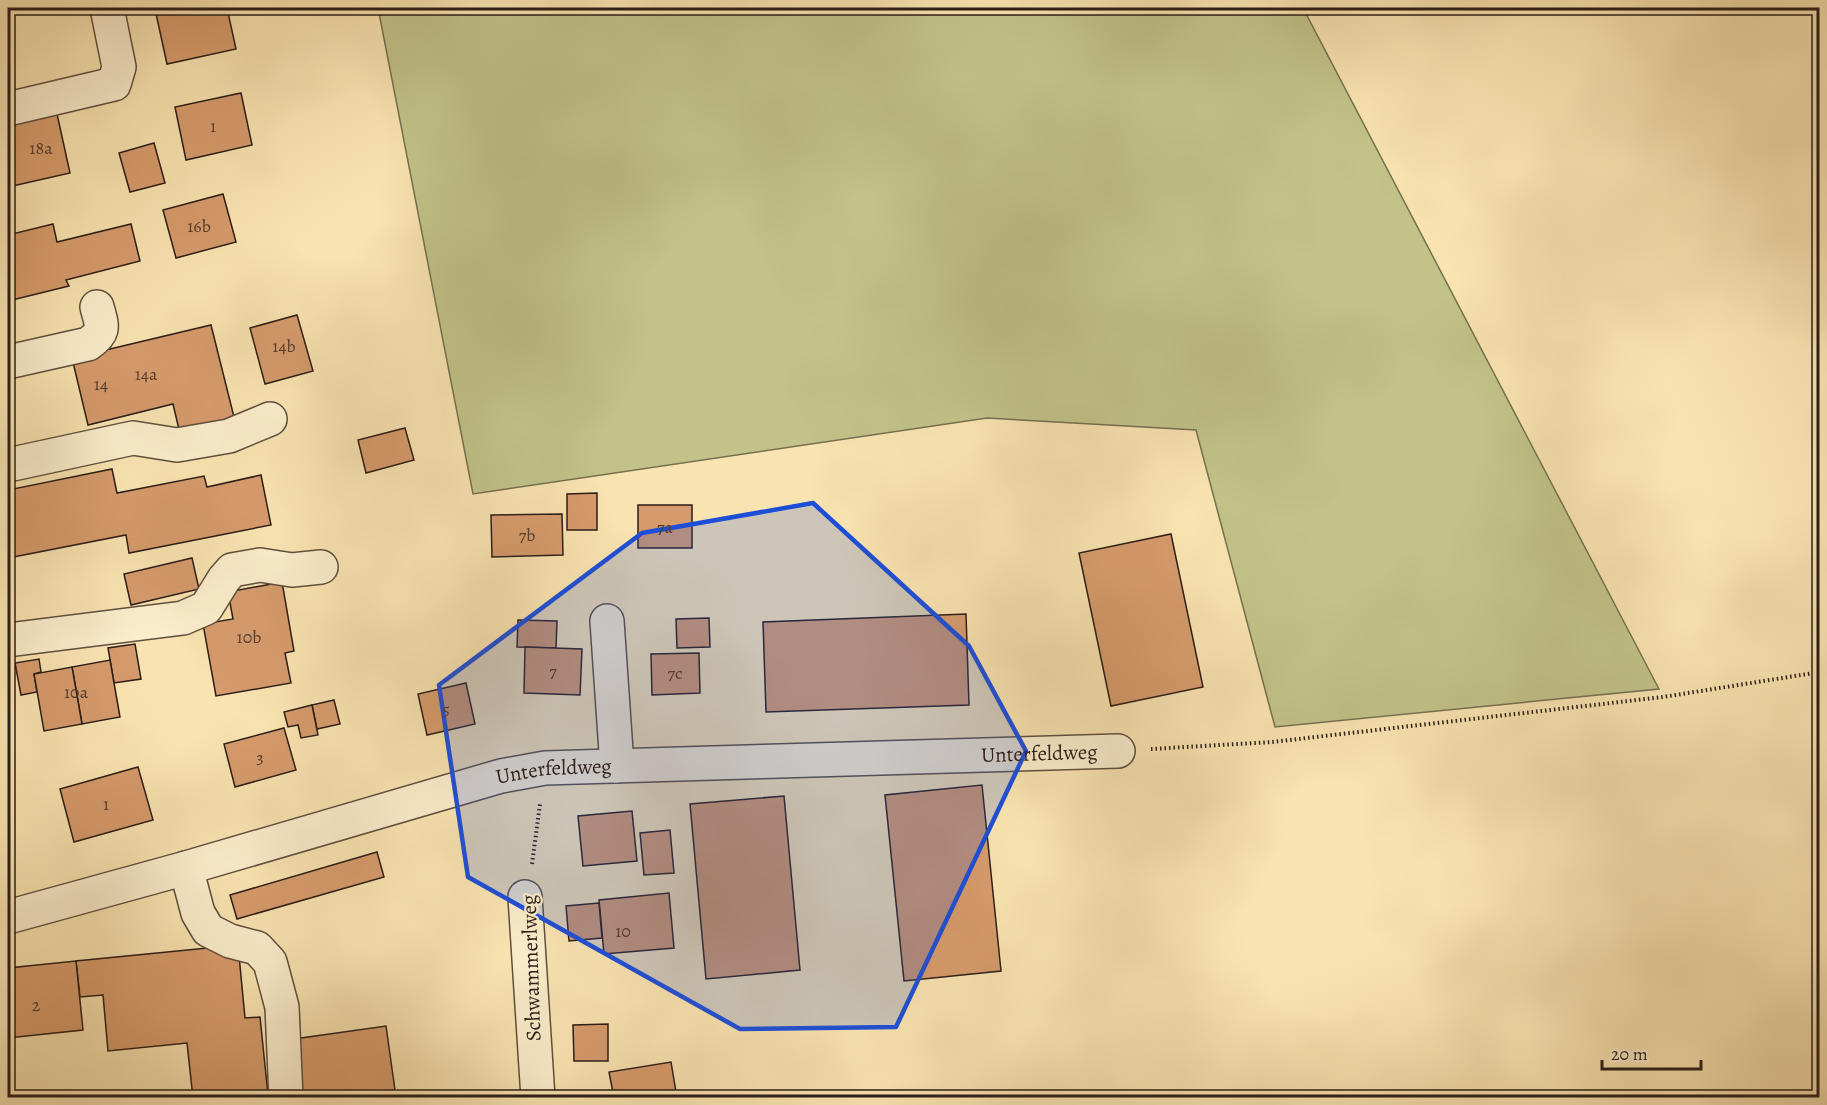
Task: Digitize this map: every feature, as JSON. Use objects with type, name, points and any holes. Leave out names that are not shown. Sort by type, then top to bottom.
[{"type":"street","points":[[8,109],[114,84],[119,67],[107,8]]},
{"type":"street","points":[[8,362],[88,344],[99,337],[102,327],[97,307]]},
{"type":"street","points":[[8,465],[133,438],[177,445],[229,436],[270,419]]},
{"type":"street","points":[[8,640],[183,618],[206,608],[232,570],[260,565],[292,570],[321,567]]},
{"type":"street","points":[[607,621],[617,766]]},
{"type":"street","name":"Unterfeldweg","points":[[8,917],[186,868],[501,776],[545,768],[1118,751]]},
{"type":"street","points":[[186,868],[198,913],[208,930],[230,941],[257,948],[270,962],[282,1007],[286,1098]]},
{"type":"street","name":"Schwammerlweg","points":[[525,897],[537,1098]]},
{"type":"path","points":[[1118,751],[1272,742],[1663,697],[1820,672]]},
{"type":"path","name":"Schwammerlweg","points":[[525,897],[530,879],[545,768]]},
{"type":"highlighted area","points":[[813,503],[969,646],[1026,751],[896,1027],[740,1029],[468,877],[439,685],[642,533]]},
{"type":"green space","points":[[378,8],[1303,8],[1659,689],[1275,727],[1196,430],[987,418],[473,494]]},
{"type":"building","points":[[227,8],[236,49],[167,64],[155,9]]},
{"type":"building","points":[[241,93],[252,145],[186,160],[175,107]]},
{"type":"building","points":[[57,114],[70,173],[8,187],[8,125]]},
{"type":"building","points":[[154,143],[165,183],[130,192],[119,153]]},
{"type":"building","points":[[223,194],[236,242],[176,258],[163,210]]},
{"type":"building","points":[[53,224],[57,242],[131,224],[140,261],[66,280],[69,286],[8,301],[8,235]]},
{"type":"building","points":[[297,315],[313,371],[265,384],[250,328]]},
{"type":"building","points":[[211,325],[236,425],[181,438],[173,404],[88,425],[72,358]]},
{"type":"building","points":[[405,428],[414,460],[366,473],[358,440]]},
{"type":"building","points":[[112,469],[117,493],[204,476],[207,487],[261,475],[271,525],[129,553],[126,535],[8,558],[8,490]]},
{"type":"building","points":[[597,493],[597,530],[567,530],[567,494]]},
{"type":"building","points":[[638,505],[692,505],[692,548],[638,548]]},
{"type":"building","points":[[562,514],[563,555],[492,557],[491,515]]},
{"type":"building","points":[[1171,534],[1203,687],[1111,706],[1079,553]]},
{"type":"building","points":[[192,558],[199,589],[131,605],[124,574]]},
{"type":"building","points":[[282,582],[294,651],[285,653],[291,683],[216,696],[203,624],[233,619],[228,592]]},
{"type":"building","points":[[966,614],[969,705],[766,712],[763,622]]},
{"type":"building","points":[[709,618],[710,647],[677,648],[676,619]]},
{"type":"building","points":[[518,620],[557,621],[556,648],[517,647]]},
{"type":"building","points":[[135,644],[141,679],[114,683],[108,648]]},
{"type":"building","points":[[525,647],[582,649],[580,695],[524,693]]},
{"type":"building","points":[[699,653],[700,693],[652,695],[651,654]]},
{"type":"building","points":[[39,659],[41,672],[34,674],[37,692],[21,695],[15,663]]},
{"type":"building","points":[[110,660],[120,717],[82,724],[72,667]]},
{"type":"building","points":[[72,667],[82,724],[44,731],[34,674]]},
{"type":"building","points":[[466,683],[475,724],[427,735],[418,694]]},
{"type":"building","points":[[334,700],[340,724],[317,729],[312,705]]},
{"type":"building","points":[[312,705],[318,735],[301,738],[298,725],[288,727],[284,712]]},
{"type":"building","points":[[284,728],[296,770],[235,787],[224,744]]},
{"type":"building","points":[[138,767],[153,820],[74,842],[60,789]]},
{"type":"building","points":[[982,785],[1001,971],[904,981],[885,795]]},
{"type":"building","points":[[784,796],[800,970],[706,979],[690,804]]},
{"type":"building","points":[[632,811],[637,861],[583,866],[578,816]]},
{"type":"building","points":[[670,830],[674,873],[644,875],[640,833]]},
{"type":"building","points":[[377,852],[384,877],[237,919],[230,895]]},
{"type":"building","points":[[669,893],[674,948],[604,954],[599,900]]},
{"type":"building","points":[[599,903],[602,938],[569,941],[566,906]]},
{"type":"building","points":[[238,945],[245,1018],[260,1017],[268,1095],[247,1098],[193,1098],[187,1043],[108,1051],[103,995],[80,997],[76,961]]},
{"type":"building","points":[[76,961],[83,1030],[8,1038],[8,968]]},
{"type":"building","points":[[608,1024],[608,1061],[574,1061],[573,1025]]},
{"type":"building","points":[[386,1026],[395,1090],[341,1098],[295,1098],[287,1040]]},
{"type":"building","points":[[671,1062],[677,1098],[614,1098],[609,1072]]}]
